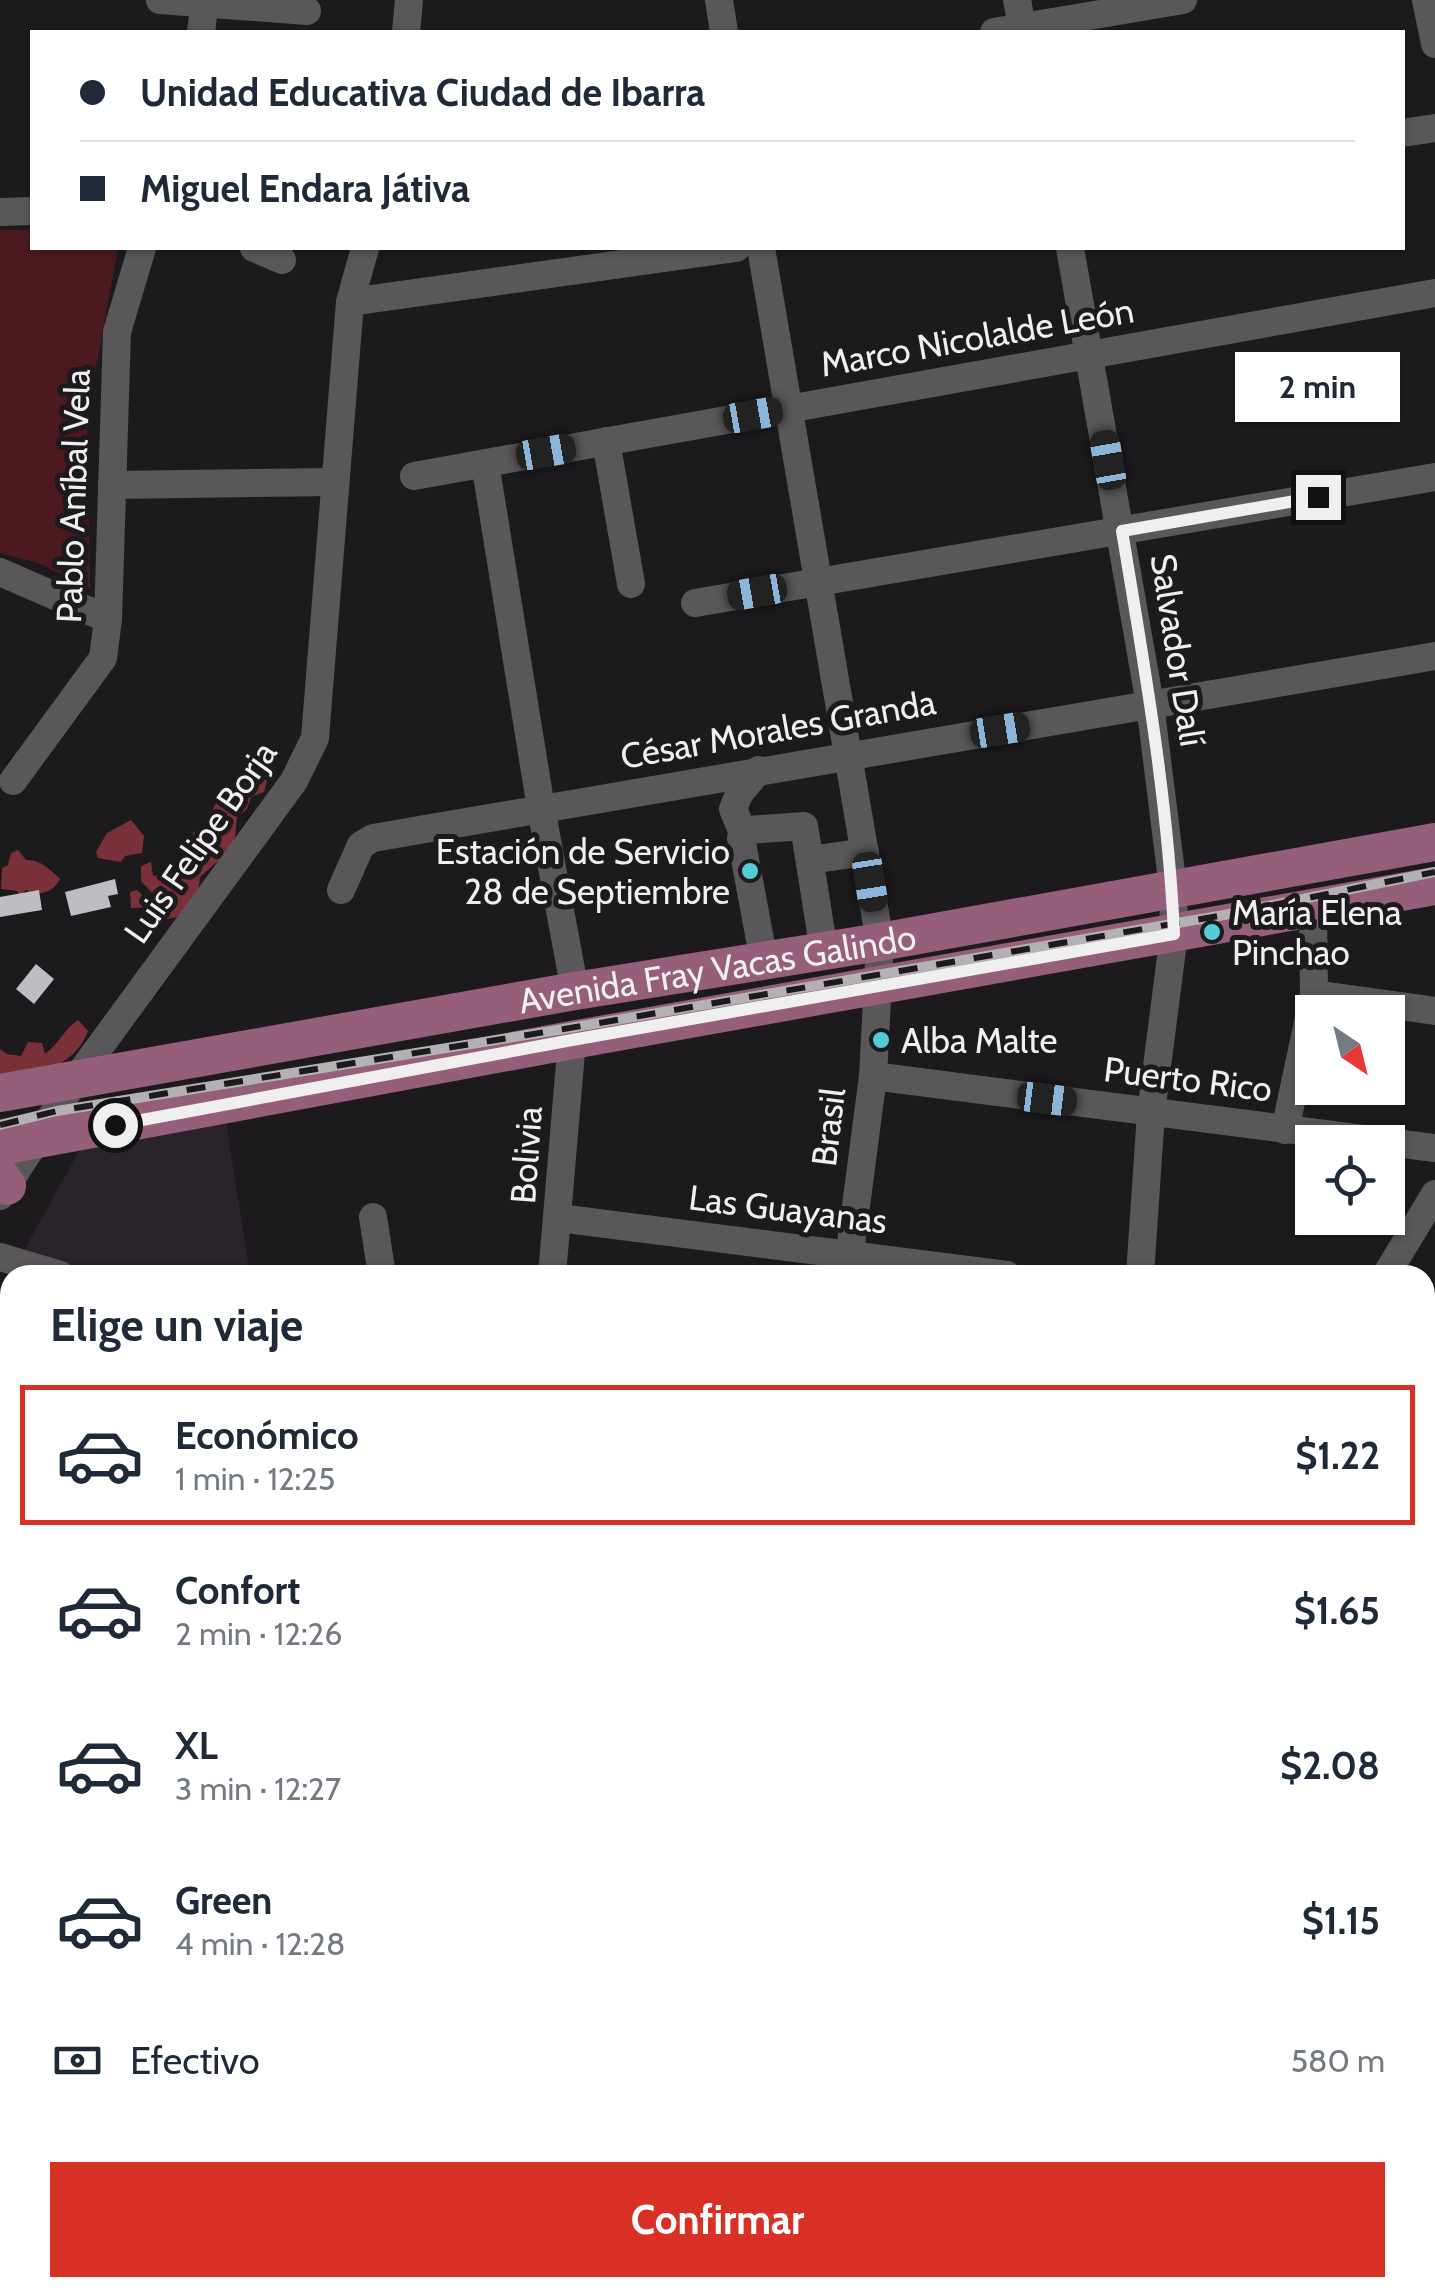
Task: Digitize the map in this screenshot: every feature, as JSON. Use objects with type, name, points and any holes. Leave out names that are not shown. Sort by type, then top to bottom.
[{"type":"main road","name":"Avenida Fray Vacas Galindo","points":[[0,1093],[1435,842]]},
{"type":"main road","name":"Avenida Fray Vacas Galindo","points":[[0,1146],[1435,886]]},
{"type":"street","points":[[160,0],[307,11]]},
{"type":"street","points":[[406,30],[409,0]]},
{"type":"street","points":[[718,0],[724,30]]},
{"type":"street","points":[[1014,23],[1184,0]]},
{"type":"street","points":[[1426,0],[1435,44]]},
{"type":"street","points":[[201,30],[205,1]]},
{"type":"street","points":[[1405,133],[1435,128]]},
{"type":"street","points":[[0,212],[30,211]]},
{"type":"street","name":"Pablo Aníbal Vela","points":[[13,781],[103,658],[108,618],[116,332],[141,250]]},
{"type":"street","points":[[259,250],[282,260]]},
{"type":"street","name":"Luis Felipe Borja","points":[[2,1186],[39,1139],[76,1078],[294,782],[315,738],[350,302],[364,250]]},
{"type":"street","points":[[350,302],[722,250]]},
{"type":"street","name":"Brasil","points":[[761,250],[880,942],[873,1076],[848,1265]]},
{"type":"street","name":"Salvador Dalí","points":[[1070,250],[1150,704],[1172,888],[1174,934],[1151,1113],[1141,1265]]},
{"type":"street","name":"Marco Nicolalde León","points":[[414,476],[1435,293]]},
{"type":"street","points":[[606,441],[631,584]]},
{"type":"street","points":[[485,463],[575,991]]},
{"type":"street","points":[[695,603],[1435,477]]},
{"type":"street","points":[[112,485],[335,482]]},
{"type":"street","points":[[0,572],[108,618]]},
{"type":"street","name":"César Morales Granda","points":[[341,890],[361,846],[373,838],[1435,656]]},
{"type":"street","points":[[744,832],[733,810],[739,794],[759,770]]},
{"type":"street","points":[[744,832],[804,826],[824,951]]},
{"type":"street","points":[[744,832],[741,838],[764,961]]},
{"type":"street","points":[[810,860],[865,852]]},
{"type":"street","points":[[1286,1130],[1314,994],[1313,910]]},
{"type":"street","points":[[1314,994],[1435,1012]]},
{"type":"street","name":"Bolivia","points":[[553,1265],[572,1040]]},
{"type":"street","name":"Puerto Rico","points":[[873,1076],[1435,1148]]},
{"type":"street","points":[[1392,1265],[1435,1194]]},
{"type":"street","points":[[373,1218],[380,1265]]},
{"type":"street","name":"Las Guayanas","points":[[560,1218],[848,1265]]},
{"type":"street","points":[[0,1257],[27,1265]]},
{"type":"shaded area","points":[[0,230],[30,230],[30,250],[118,250],[87,417],[90,588],[38,563],[0,553]]},
{"type":"shaded area","points":[[246,772],[269,773],[264,792],[251,797],[247,809],[237,817],[234,847],[200,877],[197,901],[177,917],[164,920],[157,907],[131,908],[130,892],[137,890],[147,899],[153,894],[141,881],[141,866],[151,862],[153,876],[163,874],[166,878],[181,870],[188,860],[193,833],[211,822],[217,801],[236,798],[242,787],[240,781]]},
{"type":"shaded area","points":[[131,820],[144,836],[142,853],[125,856],[121,862],[98,858],[96,852],[107,833]]},
{"type":"shaded area","points":[[18,850],[26,860],[41,863],[57,876],[60,879],[55,886],[36,894],[26,889],[21,897],[17,891],[1,889],[2,868],[8,865],[11,853]]},
{"type":"shaded area","points":[[78,1020],[88,1031],[73,1054],[40,1072],[0,1082],[0,1049],[21,1056],[28,1042],[42,1043],[45,1054]]},
{"type":"shaded area","points":[[226,1122],[248,1265],[64,1265],[22,1254],[84,1142]]},
{"type":"building","points":[[115,879],[118,894],[108,896],[111,907],[71,916],[65,892]]},
{"type":"building","points":[[39,890],[42,910],[0,917],[0,897]]},
{"type":"building","points":[[155,901],[166,909],[153,925],[143,917]]},
{"type":"building","points":[[36,964],[54,979],[34,1004],[16,989]]},
{"type":"railway","points":[[0,1125],[57,1111],[564,1029],[1224,915],[1435,872]]},
{"type":"place","name":"Estación de Servicio 28 de Septiembre","points":[[750,871]]},
{"type":"place","name":"María Elena Pinchao","points":[[1212,932]]},
{"type":"place","name":"Alba Malte","points":[[881,1040]]},
{"type":"route","points":[[115,1125],[1174,934],[1150,704],[1122,531],[1318,497]]}]
